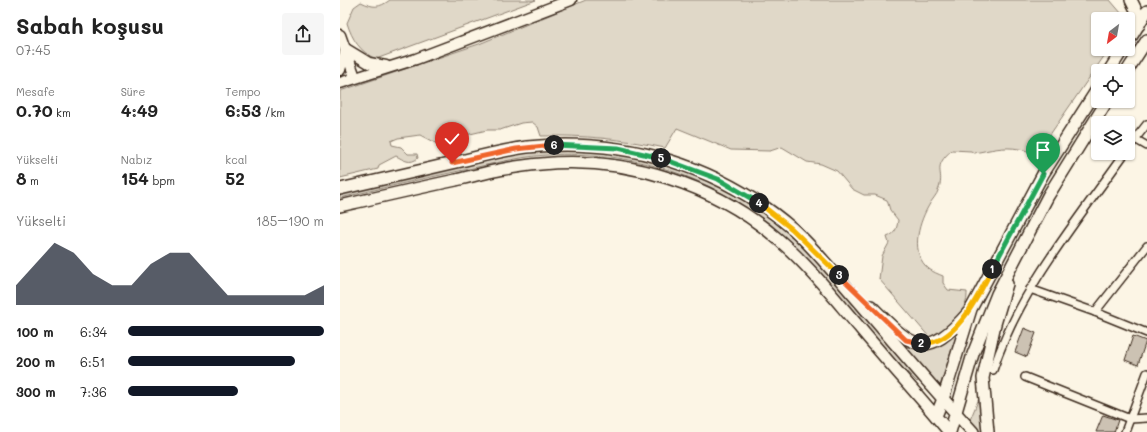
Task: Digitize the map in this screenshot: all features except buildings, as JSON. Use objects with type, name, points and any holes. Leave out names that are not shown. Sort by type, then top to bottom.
[{"type":"main road","points":[[340,83],[355,77],[416,59],[571,0]]},
{"type":"main road","points":[[1131,0],[1138,14],[1139,25]]},
{"type":"main road","points":[[1135,31],[1147,12]]},
{"type":"main road","points":[[340,35],[355,77]]},
{"type":"main road","points":[[1132,64],[1147,40]]},
{"type":"main road","points":[[346,49],[369,63],[390,66]]},
{"type":"main road","points":[[340,70],[346,49]]},
{"type":"main road","points":[[936,416],[943,399],[971,309],[1043,174],[1091,99]]},
{"type":"main road","points":[[950,432],[984,324],[1016,257],[1048,196],[1103,108]]},
{"type":"main road","points":[[340,189],[516,149],[564,145],[618,148],[680,163],[734,187],[765,207],[782,220],[906,340],[926,344],[935,342],[952,331],[971,309]]},
{"type":"main road","points":[[340,206],[502,170],[541,164],[570,162],[616,166],[673,180],[701,190],[728,204],[758,223],[780,240],[809,270],[950,432]]},
{"type":"main road","points":[[815,252],[973,432]]},
{"type":"main road","points":[[988,432],[983,378],[995,324],[1016,257]]},
{"type":"street","points":[[1147,124],[1135,139],[1147,146]]},
{"type":"street","points":[[993,370],[1000,349],[1030,289],[1120,160]]},
{"type":"street","points":[[1095,312],[1147,246]]},
{"type":"street","points":[[1030,289],[1095,312],[1147,333]]},
{"type":"street","points":[[1125,432],[1147,373]]},
{"type":"street","points":[[1025,377],[1130,419],[1147,418]]},
{"type":"shaded area","points":[[390,0],[536,0],[376,59],[361,49],[351,34],[347,23],[354,7],[361,2],[379,6]]},
{"type":"shaded area","points":[[586,0],[1110,0],[1120,12],[1091,12],[1091,56],[1104,56],[1099,64],[1091,64],[1091,75],[1038,152],[1013,148],[974,153],[971,151],[952,150],[942,161],[940,165],[941,177],[939,188],[921,222],[918,239],[919,256],[929,269],[943,276],[943,283],[948,290],[967,292],[967,297],[964,307],[956,318],[935,336],[930,338],[879,279],[882,256],[889,243],[887,237],[895,231],[898,220],[890,210],[887,200],[875,195],[864,195],[852,189],[837,171],[821,164],[807,162],[782,147],[770,151],[731,150],[677,128],[665,148],[603,138],[541,136],[538,127],[532,122],[521,123],[500,130],[487,130],[466,135],[453,146],[443,147],[420,135],[398,138],[391,141],[392,145],[401,147],[408,154],[417,154],[418,158],[410,161],[396,156],[379,165],[378,169],[340,178],[340,91],[479,44]]},
{"type":"shaded area","points":[[565,149],[622,153],[645,157],[676,166],[696,174],[734,194],[769,218],[802,246],[919,380],[917,382],[883,347],[819,272],[784,237],[758,216],[731,198],[703,184],[673,172],[643,163],[611,157],[579,154],[546,155],[500,162],[340,198],[340,193],[452,166],[508,156]]},
{"type":"shaded area","points":[[957,333],[940,386],[896,336],[909,346],[922,348]]},
{"type":"shaded area","points":[[980,396],[985,432],[981,432],[970,420]]},
{"type":"route","points":[[452,163],[506,150],[550,145],[564,145],[618,148],[680,163],[734,187],[765,207],[802,238],[906,340],[926,344],[935,342],[952,331],[971,309],[1043,174]]}]
